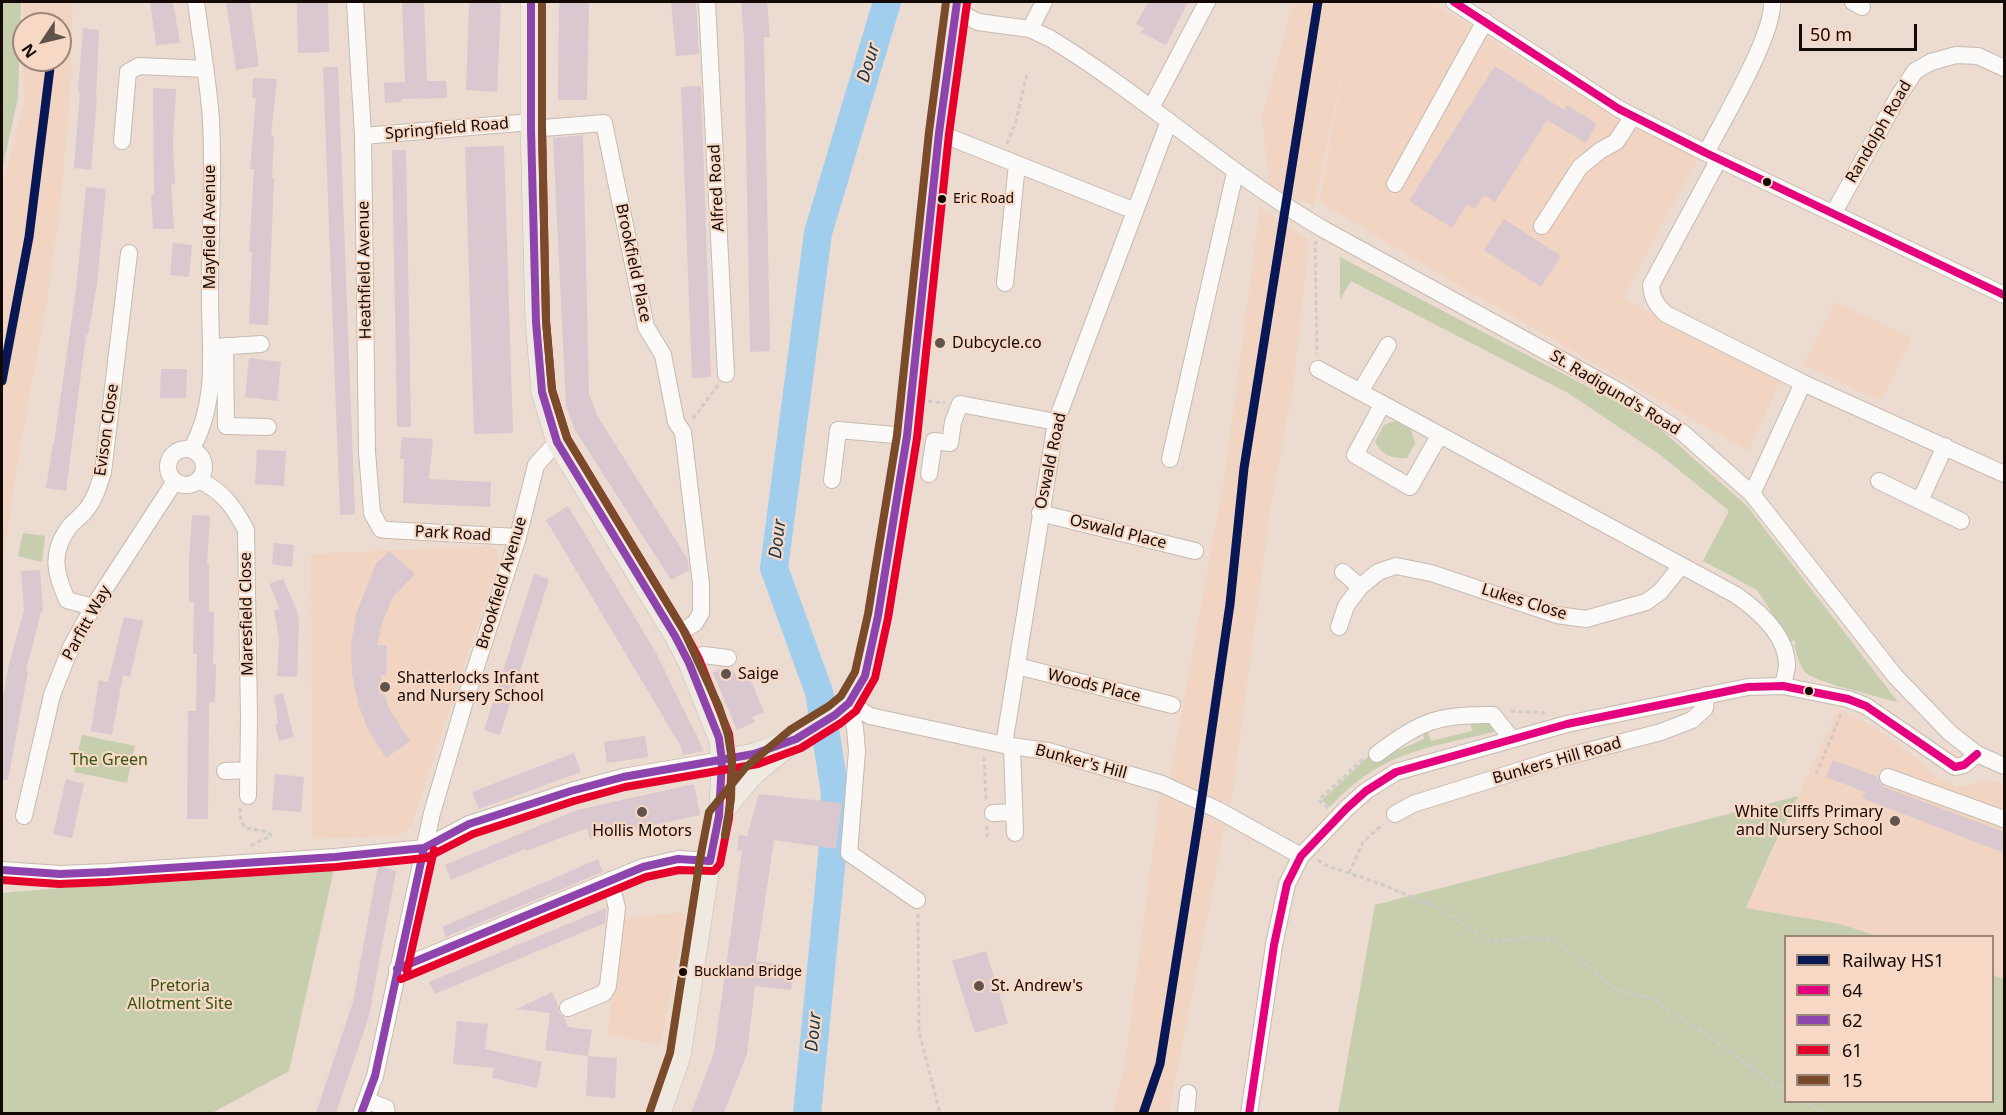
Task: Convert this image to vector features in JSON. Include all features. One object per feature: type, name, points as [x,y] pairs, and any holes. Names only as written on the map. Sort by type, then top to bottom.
[{"type":"main road","points":[[531,2],[531,126],[536,322],[543,392],[557,442],[675,636],[689,663],[719,738],[722,760],[719,816],[680,1056],[660,1113]]},
{"type":"main road","points":[[719,816],[752,776],[796,739],[842,709],[865,676],[878,616],[906,436],[939,133],[957,6]]},
{"type":"main road","points":[[722,760],[754,754],[796,739]]},
{"type":"street","name":"Mayfield Avenue","points":[[191,450],[208,408],[218,347],[210,298],[211,120],[196,2]]},
{"type":"street","name":"Heathfield Avenue","points":[[355,2],[363,136],[367,452],[372,513],[381,529],[388,530]]},
{"type":"street","name":"Alfred Road","points":[[707,2],[726,374]]},
{"type":"street","points":[[957,6],[978,22],[1030,29],[1044,2]]},
{"type":"street","points":[[1150,108],[1207,2]]},
{"type":"street","points":[[1454,2],[1633,116],[2004,295]]},
{"type":"street","points":[[1776,5],[1712,156],[1651,285],[1652,296],[1657,306],[1666,314],[1803,383],[2004,474]]},
{"type":"street","points":[[1395,184],[1485,21]]},
{"type":"street","name":"St. Radigund's Road","points":[[1030,29],[1072,52],[1169,121],[1235,173],[1316,225],[1620,392],[1683,433],[1752,494],[1895,676],[1950,733],[1977,754],[2004,766]]},
{"type":"street","name":"Randolph Road","points":[[1833,214],[1898,97],[1915,71],[1931,62],[1956,55],[1978,56],[2004,68]]},
{"type":"street","points":[[122,141],[128,72],[139,66],[205,69]]},
{"type":"street","points":[[1542,226],[1580,167],[1601,150],[1616,142],[1633,116]]},
{"type":"street","name":"Oswald Road","points":[[1015,833],[1008,746],[1017,666],[1056,422],[1169,121]]},
{"type":"street","name":"Brookfield Place","points":[[531,126],[604,123],[646,327],[663,355],[676,422],[683,432],[701,585],[700,613],[695,623],[675,636]]},
{"type":"street","name":"Springfield Road","points":[[363,136],[531,126]]},
{"type":"street","points":[[939,133],[1002,156],[1135,211]]},
{"type":"street","points":[[1005,283],[1017,164]]},
{"type":"street","points":[[1170,459],[1235,173]]},
{"type":"street","name":"Evison Close","points":[[93,607],[67,600],[57,577],[56,553],[67,529],[86,510],[96,495],[104,472],[129,253]]},
{"type":"street","points":[[261,344],[218,347],[226,426],[268,427]]},
{"type":"street","points":[[1360,392],[1388,345]]},
{"type":"street","points":[[1318,369],[1736,595],[1756,609],[1783,646],[1787,665],[1783,686]]},
{"type":"street","points":[[1752,494],[1803,383]]},
{"type":"street","points":[[929,474],[934,441],[950,443],[953,422],[960,404],[1056,422]]},
{"type":"street","points":[[1382,405],[1355,455],[1410,487],[1439,436]]},
{"type":"street","points":[[832,480],[838,430],[906,436]]},
{"type":"street","name":"Brookfield Avenue","points":[[363,1107],[375,1076],[424,848],[465,701],[518,537],[536,465],[557,442]]},
{"type":"street","points":[[1920,501],[1945,446]]},
{"type":"street","points":[[191,450],[201,458],[203,464],[198,480],[187,484],[175,481],[168,471],[169,460],[177,451],[191,450]]},
{"type":"street","name":"Maresfield Close","points":[[198,480],[220,492],[236,509],[246,530],[248,796]]},
{"type":"street","name":"Parfitt Way","points":[[24,816],[52,695],[71,647],[93,607],[175,481]]},
{"type":"street","points":[[1879,481],[1961,521]]},
{"type":"street","name":"Oswald Place","points":[[1041,513],[1195,551]]},
{"type":"street","name":"Park Road","points":[[388,530],[518,537]]},
{"type":"street","name":"Lukes Close","points":[[1339,627],[1346,606],[1360,587],[1378,572],[1396,566],[1431,573],[1557,615],[1587,619],[1646,602],[1660,592],[1681,566]]},
{"type":"street","points":[[1343,572],[1360,587]]},
{"type":"street","points":[[689,663],[703,655],[728,658]]},
{"type":"street","name":"Woods Place","points":[[1017,666],[1172,705]]},
{"type":"street","name":"Bunkers Hill Road","points":[[1249,1113],[1274,945],[1287,884],[1304,853],[1347,808],[1366,790],[1396,772],[1567,724],[1748,687],[1783,686],[1848,699],[1866,706],[1955,767],[1964,765],[1977,754]]},
{"type":"street","name":"Bunkers Hill Road","points":[[1395,814],[1413,804],[1553,760],[1661,732],[1692,720],[1705,708],[1706,695]]},
{"type":"street","points":[[842,709],[855,728],[857,751],[849,853],[917,900]]},
{"type":"street","name":"Bunker's Hill","points":[[842,709],[1008,746],[1048,751],[1162,784],[1218,810],[1256,833],[1304,853]]},
{"type":"street","points":[[1377,754],[1420,725],[1459,714],[1493,715]]},
{"type":"street","name":"Bunkers Hill Road","points":[[1493,715],[1512,739]]},
{"type":"street","points":[[2,870],[60,874],[335,857],[424,848],[469,824],[571,791],[623,777],[722,760]]},
{"type":"street","points":[[225,771],[248,771]]},
{"type":"street","points":[[1888,777],[2004,819]]},
{"type":"street","points":[[989,812],[1014,812]]},
{"type":"street","points":[[397,969],[643,867],[678,859],[710,861]]},
{"type":"street","points":[[568,1008],[604,993],[608,986],[617,908],[610,880]]},
{"type":"street","points":[[1186,1113],[1188,1093]]},
{"type":"street","points":[[363,1107],[386,1108],[387,1113]]},
{"type":"path","points":[[1002,156],[1016,122],[1027,74]]},
{"type":"path","points":[[1315,244],[1318,369]]},
{"type":"path","points":[[683,432],[726,374]]},
{"type":"path","points":[[911,399],[960,404]]},
{"type":"path","points":[[1816,774],[1848,699]]},
{"type":"path","points":[[1493,715],[1501,711],[1560,714],[1567,724]]},
{"type":"path","points":[[984,741],[989,812],[987,837]]},
{"type":"path","points":[[1319,800],[1372,750],[1377,754]]},
{"type":"path","points":[[244,863],[244,849],[271,836],[268,832],[245,828],[240,820],[239,806],[248,796]]},
{"type":"path","points":[[1348,873],[1363,842],[1395,814]]},
{"type":"path","points":[[1304,853],[1324,866],[1381,884],[1435,907],[1493,942],[1524,938],[1553,939],[1617,990],[1652,999],[1784,1090]]},
{"type":"path","points":[[917,900],[919,1031],[940,1113]]},
{"type":"path","points":[[1809,1103],[1825,1113]]},
{"type":"shaded area","points":[[23,2],[73,2],[72,43],[72,12],[23,12]]},
{"type":"shaded area","points":[[1290,2],[1432,2],[1565,87],[1698,159],[1623,298],[1782,378],[1748,451],[1459,286],[1319,202],[1350,35],[1314,206],[1269,187],[1262,117],[1288,23]]},
{"type":"shaded area","points":[[24,72],[71,72],[60,207],[47,302],[20,446],[2,565],[2,188],[24,102]]},
{"type":"shaded area","points":[[1260,207],[1309,240],[1293,389],[1272,497],[1231,804],[1169,782],[1225,474]]},
{"type":"shaded area","points":[[1835,302],[1912,337],[1881,401],[1803,364]]},
{"type":"shaded area","name":"Shatterlocks Infant and Nursery School","points":[[489,546],[497,549],[499,559],[411,827],[399,836],[312,839],[311,554]]},
{"type":"shaded area","name":"White Cliffs Primary and Nursery School","points":[[1838,709],[1873,726],[1915,757],[1937,778],[1959,787],[1986,780],[2004,784],[2004,979],[1994,975],[1994,935],[1875,935],[1840,924],[1746,909]]},
{"type":"shaded area","points":[[1160,795],[1225,825],[1169,1113],[1113,1113],[1125,1065]]},
{"type":"shaded area","points":[[686,912],[661,1045],[608,1035],[619,919]]},
{"type":"green space","points":[[2,2],[21,2],[21,12],[12,12],[12,72],[19,72],[18,98],[2,169]]},
{"type":"green space","points":[[1340,257],[1649,419],[1747,506],[1898,702],[1834,685],[1805,672],[1798,659],[1794,640],[1791,642],[1757,590],[1703,561],[1729,511],[1662,456],[1568,393],[1351,281],[1340,300]]},
{"type":"green space","points":[[1395,421],[1411,430],[1415,443],[1407,458],[1397,458],[1384,453],[1375,441],[1384,425]]},
{"type":"green space","points":[[23,533],[45,536],[42,562],[18,556]]},
{"type":"green space","points":[[1470,720],[1489,720],[1498,731],[1407,754],[1368,774],[1349,788],[1330,807],[1322,800],[1372,753],[1395,747],[1399,750],[1424,739],[1423,731],[1427,729],[1431,741],[1472,731]]},
{"type":"green space","name":"The Green","points":[[82,735],[135,746],[127,783],[74,772]]},
{"type":"green space","points":[[1798,796],[1746,908],[1840,924],[1875,935],[1784,935],[1784,1103],[1994,1103],[1994,975],[2004,979],[2004,1113],[1338,1113],[1375,905]]},
{"type":"green space","name":"Pretoria Allotment Site","points":[[335,865],[289,1071],[212,1113],[2,1114],[2,893]]},
{"type":"building","points":[[150,2],[173,2],[180,43],[156,45]]},
{"type":"building","points":[[226,2],[250,2],[259,66],[236,70]]},
{"type":"building","points":[[297,2],[328,2],[329,52],[298,53]]},
{"type":"building","points":[[402,2],[424,2],[427,81],[446,81],[447,98],[402,99],[402,102],[385,103],[384,83],[405,82]]},
{"type":"building","points":[[469,2],[501,2],[497,92],[466,90]]},
{"type":"building","points":[[559,2],[589,2],[587,100],[558,100]]},
{"type":"building","points":[[671,2],[696,2],[699,54],[676,56]]},
{"type":"building","points":[[741,2],[767,2],[770,37],[764,37],[770,351],[750,352],[744,39]]},
{"type":"building","points":[[1148,2],[1188,2],[1166,45],[1141,32],[1144,28],[1136,24]]},
{"type":"building","points":[[83,28],[99,30],[97,99],[91,170],[74,168]]},
{"type":"building","points":[[1495,66],[1564,110],[1567,105],[1597,124],[1586,143],[1547,120],[1495,202],[1484,195],[1475,209],[1467,204],[1452,228],[1409,201]]},
{"type":"building","points":[[323,67],[338,67],[355,514],[340,515]]},
{"type":"building","points":[[253,78],[277,79],[271,136],[274,136],[272,178],[274,178],[268,325],[249,324],[252,252],[249,252],[254,169],[250,169],[256,98],[252,98]]},
{"type":"building","points":[[701,86],[711,377],[692,378],[681,87]]},
{"type":"building","points":[[153,88],[176,89],[173,143],[175,184],[171,184],[174,229],[153,229],[151,195],[154,195]]},
{"type":"building","points":[[583,135],[589,394],[598,417],[687,558],[689,570],[671,580],[575,430],[566,406],[553,138]]},
{"type":"building","points":[[504,146],[513,433],[474,434],[465,147]]},
{"type":"building","points":[[392,150],[406,150],[411,427],[397,427]]},
{"type":"building","points":[[86,187],[106,189],[97,284],[88,335],[86,335],[66,491],[46,488],[76,290]]},
{"type":"building","points":[[1504,219],[1561,256],[1541,287],[1484,250]]},
{"type":"building","points":[[173,243],[192,245],[189,277],[170,275]]},
{"type":"building","points":[[249,358],[281,362],[277,401],[245,397]]},
{"type":"building","points":[[161,369],[187,369],[186,398],[160,398]]},
{"type":"building","points":[[402,437],[433,439],[429,479],[491,482],[490,507],[403,503],[404,459],[400,459]]},
{"type":"building","points":[[257,450],[286,451],[284,486],[255,484]]},
{"type":"building","points":[[568,506],[655,651],[704,751],[683,755],[680,745],[546,520]]},
{"type":"building","points":[[192,515],[210,516],[207,565],[209,565],[209,612],[214,612],[213,664],[216,664],[215,703],[209,702],[208,819],[187,819],[188,711],[196,711],[197,654],[193,654],[194,602],[189,602]]},
{"type":"building","points":[[274,543],[294,545],[292,567],[272,564]]},
{"type":"building","points":[[389,551],[415,574],[393,597],[383,620],[377,645],[387,645],[386,675],[380,675],[388,707],[410,741],[386,758],[367,728],[358,703],[352,674],[351,645],[356,614],[376,564]]},
{"type":"building","points":[[40,570],[43,611],[26,671],[28,671],[8,780],[2,779],[2,703],[8,668],[24,610],[21,571]]},
{"type":"building","points":[[534,574],[549,579],[500,735],[484,730]]},
{"type":"building","points":[[283,579],[297,610],[299,625],[297,677],[277,676],[279,638],[274,610],[280,609],[269,584]]},
{"type":"building","points":[[124,617],[143,621],[130,677],[123,675],[112,735],[91,731],[99,680],[108,682]]},
{"type":"building","points":[[721,668],[733,670],[738,681],[749,676],[764,712],[752,717],[755,722],[737,730],[713,673]]},
{"type":"building","points":[[283,693],[294,737],[279,741],[275,724],[278,723],[274,695]]},
{"type":"building","points":[[645,736],[648,757],[607,763],[604,742]]},
{"type":"building","points":[[574,753],[581,772],[479,809],[472,792]]},
{"type":"building","points":[[1833,760],[1878,777],[1884,787],[2004,832],[2004,853],[1862,798],[1865,792],[1826,777]]},
{"type":"building","points":[[275,774],[304,777],[301,812],[272,810]]},
{"type":"building","points":[[66,779],[84,784],[72,838],[53,834]]},
{"type":"building","points":[[694,784],[700,815],[590,839],[587,828],[526,851],[525,849],[451,880],[445,865],[577,810]]},
{"type":"building","points":[[759,794],[842,803],[836,849],[774,840],[756,961],[794,966],[791,990],[755,986],[747,1054],[724,1113],[691,1113],[714,1053],[742,851],[737,850],[739,835],[747,836]]},
{"type":"building","points":[[598,859],[603,872],[446,937],[442,927]]},
{"type":"building","points":[[378,866],[396,871],[369,1016],[336,1113],[316,1113],[353,1002]]},
{"type":"building","points":[[606,908],[605,923],[435,994],[429,982]]},
{"type":"building","name":"St. Andrew's","points":[[986,951],[1008,1023],[975,1033],[952,961]]},
{"type":"building","points":[[552,992],[559,1013],[564,1017],[568,1027],[592,1030],[588,1056],[545,1050],[550,1013],[517,1009]]},
{"type":"building","points":[[457,1021],[488,1024],[485,1049],[542,1062],[537,1088],[492,1078],[494,1068],[453,1064]]},
{"type":"building","points":[[588,1056],[617,1058],[615,1098],[586,1096]]},
{"type":"waterway","name":"Dour","points":[[807,1114],[832,856],[835,792],[819,692],[774,568],[818,233],[887,2]]},
{"type":"rail line","name":"HS1","points":[[1143,1114],[1160,1064],[1198,824],[1230,604],[1244,468],[1318,2]]},
{"type":"rail line","name":"HS1","points":[[2,381],[29,237],[50,72]]},
{"type":"transit line","name":"62","points":[[397,969],[643,867],[678,859],[710,861],[719,816],[722,760],[719,738],[689,663],[675,636],[557,442],[542,392],[536,322],[531,129],[531,2]]},
{"type":"transit line","name":"61","points":[[401,979],[646,877],[679,870],[714,871],[720,864],[729,818],[732,759],[729,734],[699,659],[567,438],[552,390],[546,321],[542,2]]},
{"type":"transit line","name":"15","points":[[542,2],[546,321],[552,390],[567,438],[684,631],[719,707],[728,735],[732,760],[731,799],[725,835]]},
{"type":"transit line","name":"15","points":[[650,1111],[670,1053],[709,812],[745,768],[790,730],[841,696],[855,672],[868,614],[897,435],[929,132],[946,2]]},
{"type":"transit line","name":"62","points":[[2,870],[60,874],[107,872],[335,857],[424,848],[469,824],[571,791],[623,777],[754,754],[796,739],[835,715],[849,703],[865,676],[878,616],[907,436],[939,133],[957,2]]},
{"type":"transit line","name":"64","points":[[1454,2],[1619,109],[2004,295]]},
{"type":"transit line","name":"61","points":[[2,880],[59,884],[107,882],[336,867],[426,858],[473,834],[574,801],[625,787],[758,764],[801,748],[856,711],[875,678],[888,618],[917,438],[949,134],[967,3]]},
{"type":"transit line","name":"64","points":[[1249,1114],[1274,945],[1287,884],[1301,856],[1347,808],[1366,791],[1396,772],[1567,724],[1748,687],[1783,686],[1848,699],[1866,706],[1955,767],[1964,765],[1977,754]]},
{"type":"transit line","name":"62","points":[[361,1114],[375,1076],[424,848]]},
{"type":"transit line","name":"61","points":[[407,971],[434,850]]},
{"type":"place","name":"Eric Road","points":[[942,199]]},
{"type":"place","name":"Dubcycle.co","points":[[940,343]]},
{"type":"place","name":"Saige","points":[[726,674]]},
{"type":"place","name":"Shatterlocks Infant and Nursery School","points":[[385,687]]},
{"type":"place","name":"Hollis Motors","points":[[642,812]]},
{"type":"place","name":"White Cliffs Primary and Nursery School","points":[[1895,821]]},
{"type":"place","name":"Buckland Bridge","points":[[683,972]]},
{"type":"place","name":"St. Andrew's","points":[[979,986]]}]
